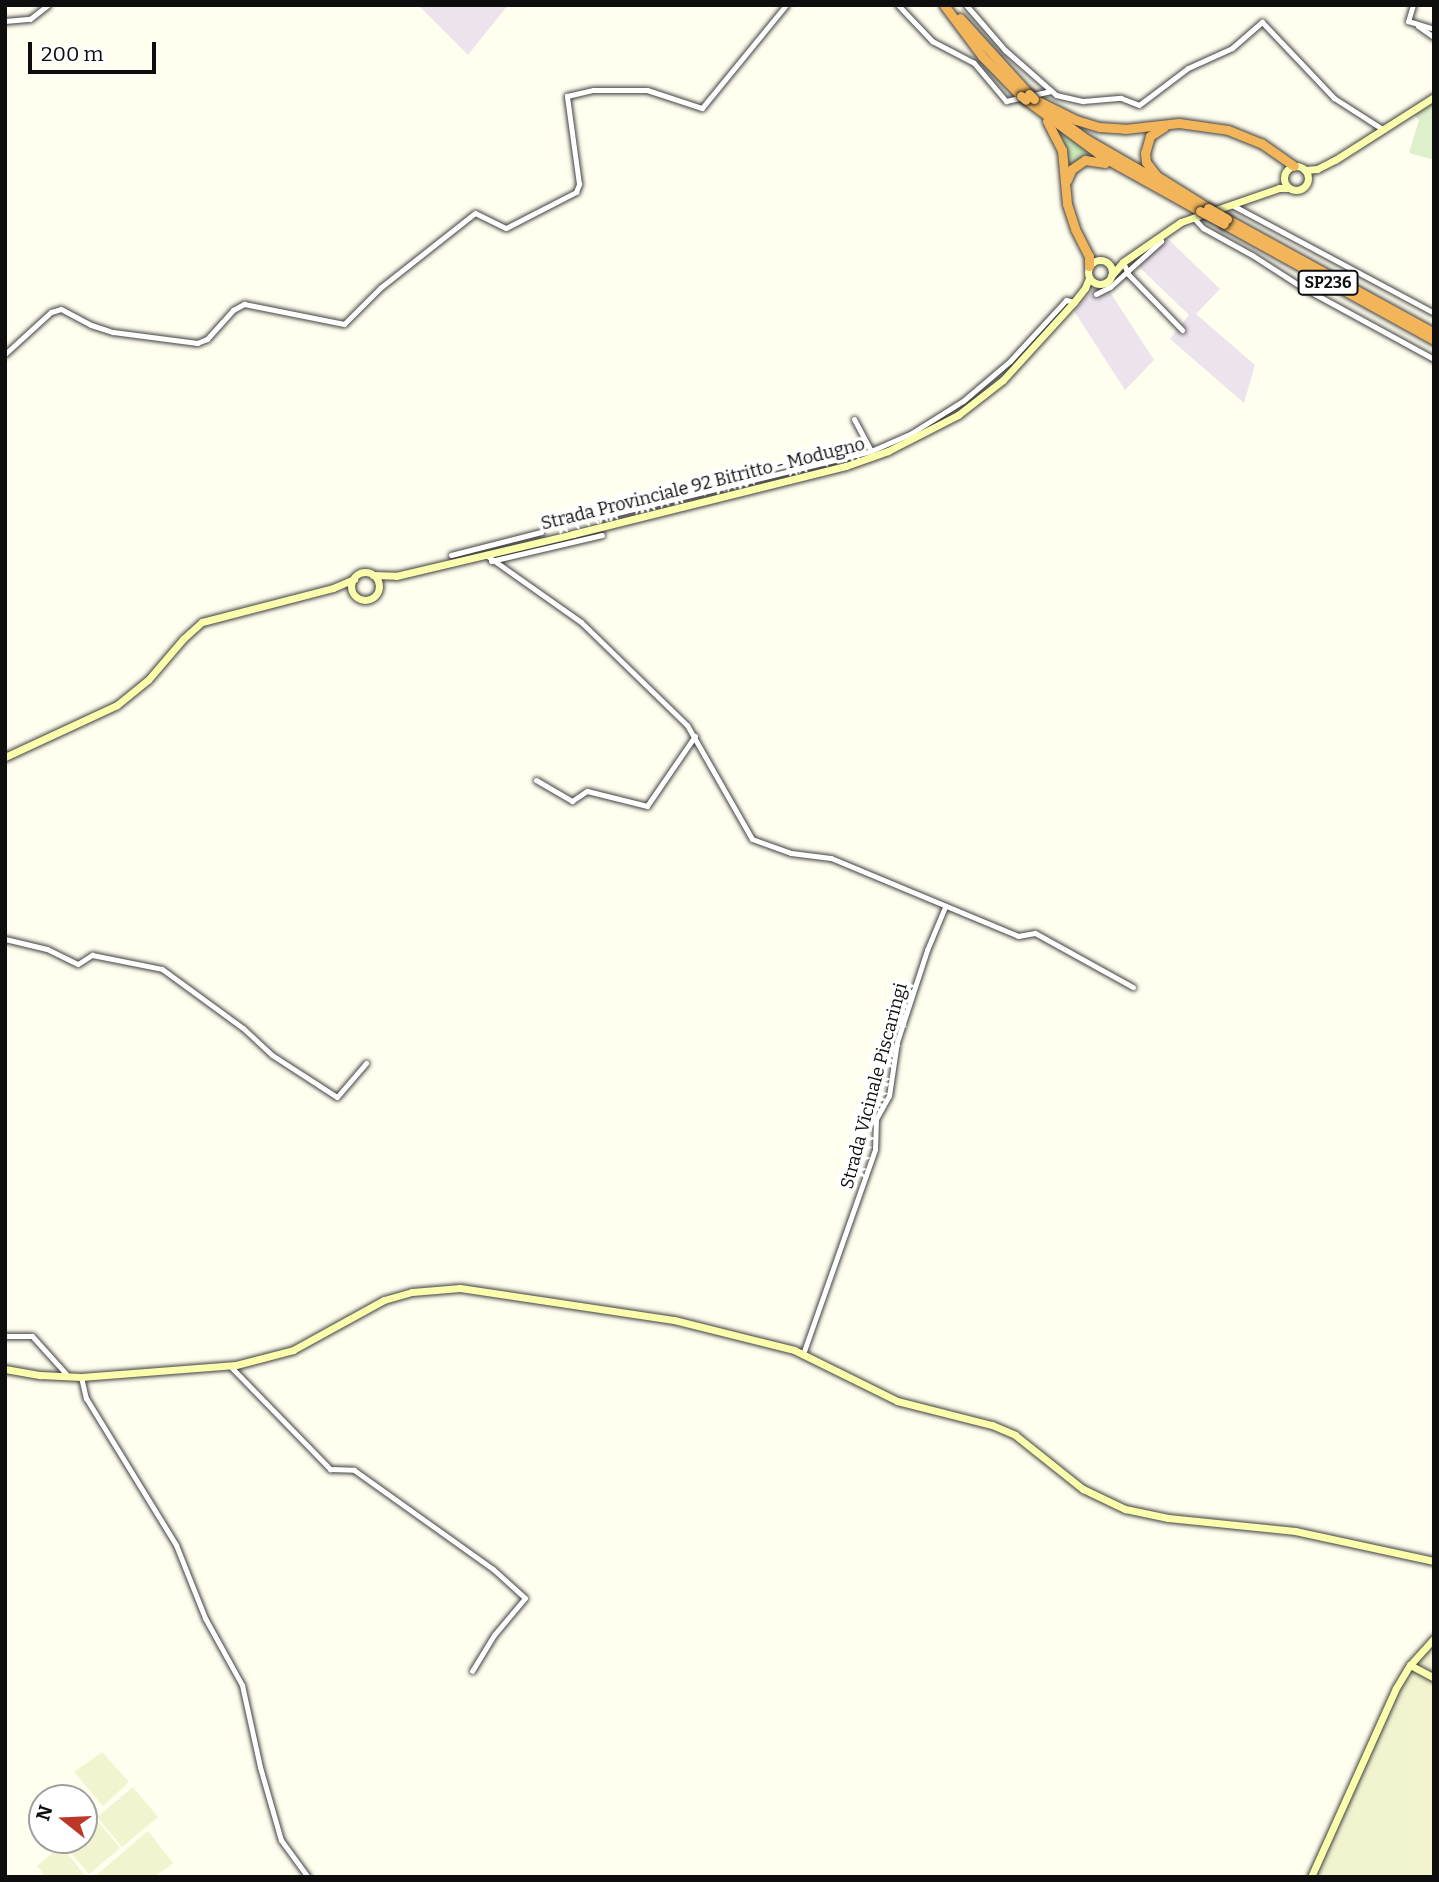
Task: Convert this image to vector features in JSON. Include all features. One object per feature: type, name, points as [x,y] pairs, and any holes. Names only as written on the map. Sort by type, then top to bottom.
[{"type":"highway","name":"SP236","points":[[944,5],[982,56],[1028,97],[1096,145],[1200,212]]},
{"type":"highway","name":"SP236","points":[[950,5],[1045,116],[1103,157],[1200,212],[1225,221],[1433,338]]},
{"type":"highway","points":[[1028,97],[1076,120],[1099,127],[1125,129],[1179,123],[1214,127],[1248,137],[1270,148],[1289,164],[1284,176]]},
{"type":"highway","points":[[1045,116],[1062,150],[1070,218],[1088,252],[1089,266]]},
{"type":"highway","points":[[1179,123],[1157,130],[1150,136],[1145,153],[1146,162],[1157,176],[1200,212]]},
{"type":"highway","points":[[1065,185],[1072,169],[1085,160],[1094,159],[1163,191]]},
{"type":"highway","points":[[1088,252],[1102,261]]},
{"type":"main road","points":[[1085,288],[1107,282],[1159,237],[1200,212],[1232,205],[1279,188],[1300,190],[1317,169],[1434,97]]},
{"type":"main road","points":[[1289,164],[1305,170],[1317,169]]},
{"type":"main road","points":[[1305,170],[1308,181]]},
{"type":"main road","points":[[1284,176],[1289,188]]},
{"type":"main road","points":[[1279,188],[1284,176]]},
{"type":"main road","points":[[1096,284],[1089,278],[1089,266],[1102,261],[1124,266]]},
{"type":"main road","points":[[1102,261],[1111,268],[1111,276]]},
{"type":"main road","name":"Strada Provinciale 92 Bitritto - Modugno","points":[[396,576],[489,558],[506,546],[679,502],[869,459],[936,428],[992,390],[1074,302],[1089,278]]},
{"type":"main road","points":[[6,756],[117,705],[148,680],[183,639],[202,622],[332,588],[354,579],[360,573],[396,576]]},
{"type":"main road","points":[[373,575],[379,588]]},
{"type":"main road","points":[[354,579],[351,589],[356,597],[365,600],[376,595],[379,588],[396,576]]},
{"type":"main road","points":[[332,588],[351,589]]},
{"type":"main road","points":[[5,1369],[81,1377],[230,1366],[264,1360],[293,1350],[384,1300],[410,1292],[460,1288],[674,1320],[769,1342],[803,1354],[897,1401],[992,1425],[1015,1435],[1083,1489],[1125,1509],[1168,1518],[1295,1531],[1434,1561]]},
{"type":"main road","points":[[1311,1877],[1382,1718],[1410,1665],[1434,1638]]},
{"type":"main road","points":[[1410,1665],[1434,1678]]},
{"type":"street","points":[[5,21],[30,19],[48,5]]},
{"type":"street","points":[[5,354],[51,312],[61,309],[91,325],[113,332],[197,343],[207,339],[233,310],[244,304],[255,304],[340,325],[380,288],[475,213],[506,228],[576,192],[579,184],[567,96],[593,90],[647,90],[702,108],[786,5]]},
{"type":"street","points":[[898,5],[933,41],[974,64],[1006,101],[1051,91]]},
{"type":"street","points":[[966,5],[1006,50],[1051,91],[1083,101],[1121,98],[1139,106],[1188,68],[1232,48],[1262,22],[1334,98],[1384,130]]},
{"type":"street","points":[[1410,22],[1413,5]]},
{"type":"street","points":[[1410,22],[1434,29]]},
{"type":"street","points":[[1410,22],[1434,37]]},
{"type":"street","points":[[1232,205],[1434,313]]},
{"type":"street","points":[[1200,212],[1203,228],[1252,254],[1300,286],[1434,359]]},
{"type":"street","points":[[1096,294],[1111,287],[1124,266],[1182,330]]},
{"type":"street","points":[[601,517],[679,502],[871,451],[909,434],[963,401],[1010,361],[1066,300],[1074,302]]},
{"type":"street","points":[[854,419],[871,451]]},
{"type":"street","points":[[451,555],[506,546],[541,532]]},
{"type":"street","points":[[489,558],[602,535]]},
{"type":"street","points":[[489,558],[581,622],[693,733],[752,839],[791,852],[831,858],[1018,936],[1035,933],[1133,987]]},
{"type":"street","points":[[536,780],[572,802],[587,791],[648,806],[693,733]]},
{"type":"street","name":"Strada Vicinale Piscaringi","points":[[803,1354],[875,1149],[876,1119],[889,1096],[897,1042],[927,950],[945,906]]},
{"type":"street","points":[[5,939],[47,949],[78,964],[92,955],[162,969],[243,1028],[272,1055],[337,1097],[366,1063]]},
{"type":"street","points":[[5,1336],[32,1336],[68,1376]]},
{"type":"street","points":[[230,1366],[331,1469],[354,1470],[493,1569],[525,1598],[494,1635],[471,1671]]},
{"type":"street","points":[[81,1377],[84,1392],[93,1410],[176,1545],[205,1618],[242,1685],[260,1768],[281,1840],[308,1877]]},
{"type":"shaded area","points":[[418,5],[508,5],[468,55]]},
{"type":"shaded area","points":[[1167,238],[1220,289],[1196,314],[1255,365],[1244,403],[1170,339],[1189,315],[1137,265]]},
{"type":"shaded area","points":[[1106,286],[1154,360],[1125,390],[1074,311],[1094,288]]},
{"type":"green space","points":[[1434,102],[1434,160],[1409,153],[1419,120],[1415,115]]},
{"type":"green space","points":[[1058,130],[1094,154],[1094,156],[1068,168]]},
{"type":"green space","points":[[1434,1642],[1434,1877],[1311,1877],[1382,1718],[1414,1664]]},
{"type":"green space","points":[[102,1752],[129,1782],[103,1806],[98,1800],[98,1784],[84,1784],[74,1772]]},
{"type":"green space","points":[[133,1787],[158,1817],[122,1847],[98,1816]]},
{"type":"green space","points":[[98,1822],[120,1848],[89,1874],[72,1854],[98,1854]]},
{"type":"green space","points":[[148,1831],[173,1863],[155,1877],[94,1877]]},
{"type":"green space","points":[[52,1854],[68,1854],[86,1877],[46,1877],[37,1866]]}]
